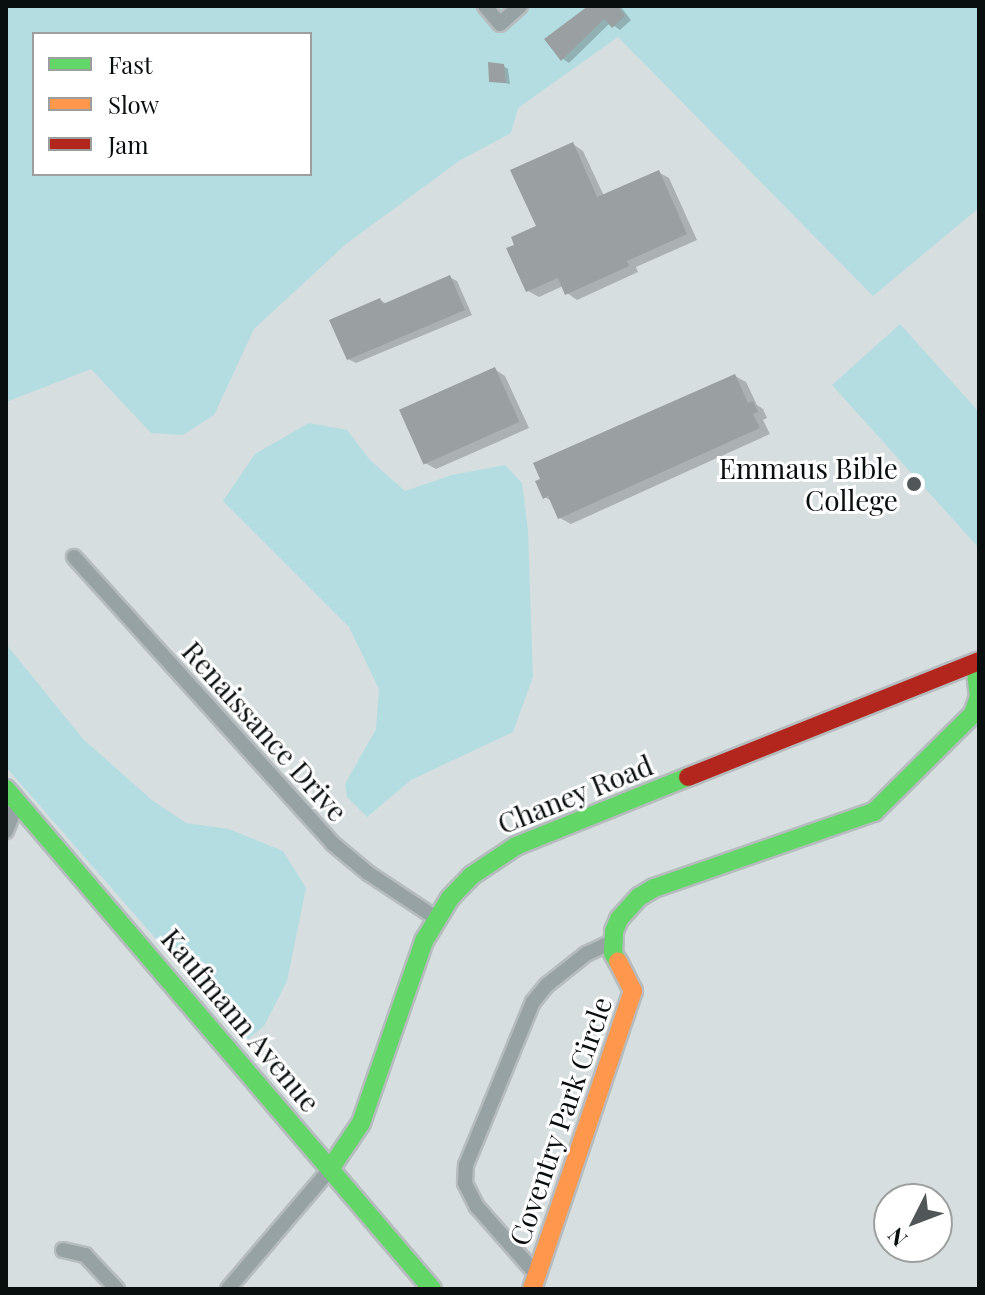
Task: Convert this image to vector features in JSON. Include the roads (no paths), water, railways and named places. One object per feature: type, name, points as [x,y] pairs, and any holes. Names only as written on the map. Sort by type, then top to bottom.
[{"type":"street","points":[[485,6],[500,24],[520,6]]},
{"type":"street","name":"Renaissance Drive","points":[[74,557],[332,843],[368,873],[436,918]]},
{"type":"street","points":[[612,942],[619,919],[639,897],[654,888],[874,812],[973,714],[979,697],[977,662]]},
{"type":"street","name":"Chaney Road","points":[[228,1289],[330,1169],[361,1123],[421,950],[436,918],[471,876],[516,846],[977,662]]},
{"type":"street","points":[[6,831],[12,795]]},
{"type":"street","name":"Kaufmann Avenue","points":[[12,795],[432,1289]]},
{"type":"street","name":"Coventry Park Circle","points":[[612,942],[620,970],[633,991],[535,1282],[477,1207],[465,1183],[466,1165],[533,1002],[547,985],[586,954],[612,942]]},
{"type":"street","points":[[63,1250],[85,1255],[117,1289]]},
{"type":"place","name":"Emmaus Bible College","points":[[914,484]]}]
